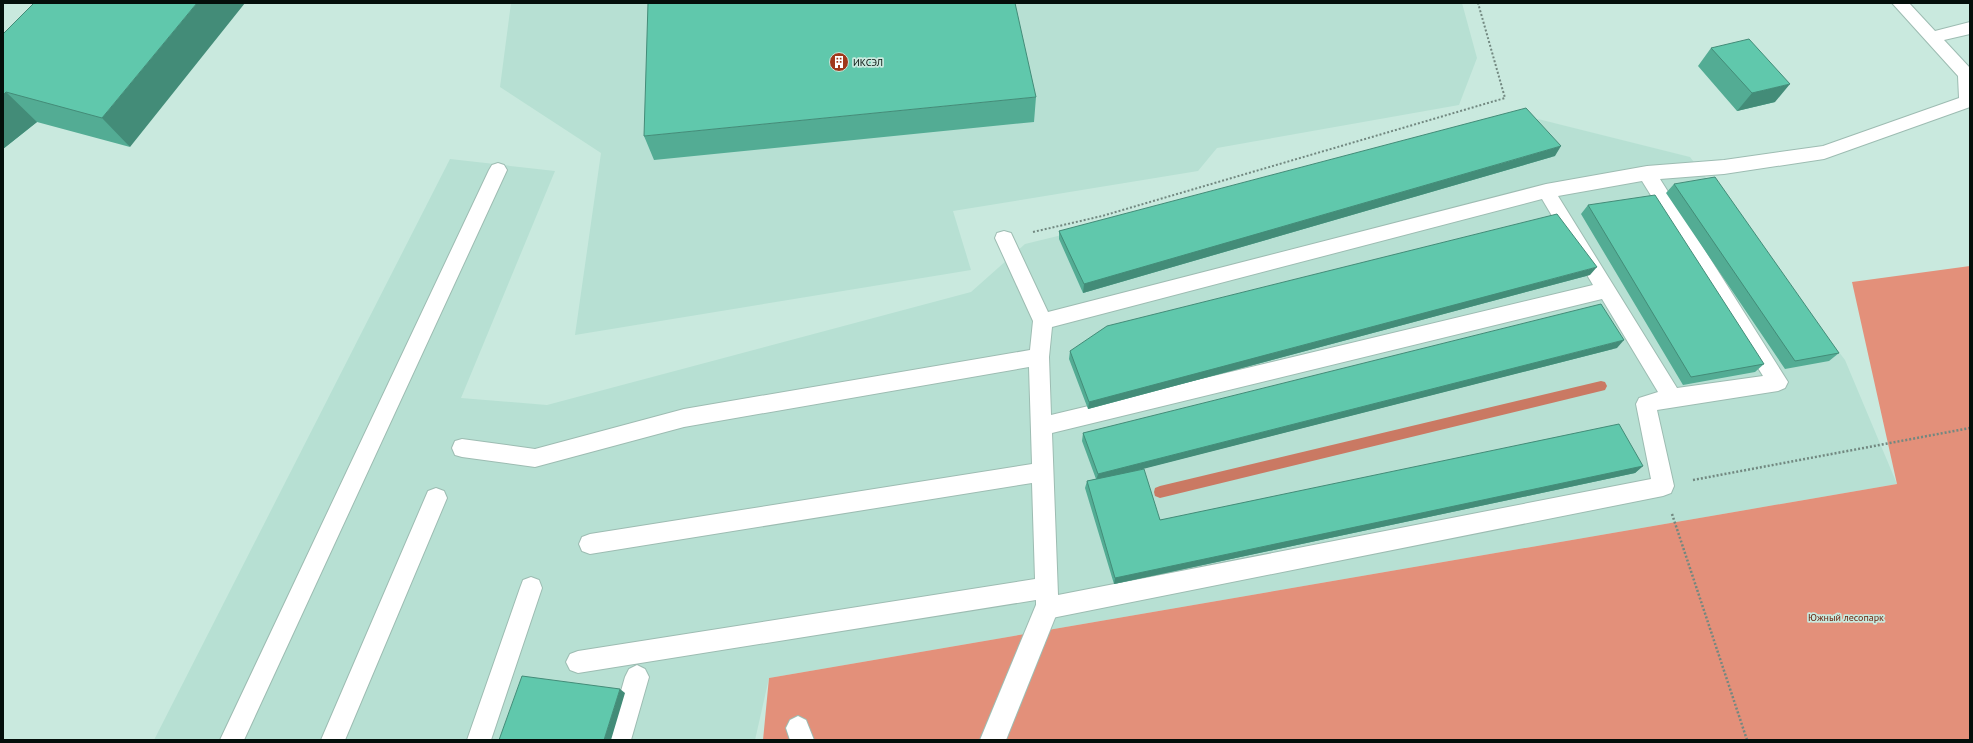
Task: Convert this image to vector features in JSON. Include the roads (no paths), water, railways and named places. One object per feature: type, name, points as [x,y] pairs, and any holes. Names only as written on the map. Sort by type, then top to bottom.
[{"type":"street","points":[[993,740],[1046,598]]},
{"type":"lane","points":[[1043,321],[1546,191],[1647,174],[1724,167],[1824,152],[1968,101],[1966,74],[1900,3]]},
{"type":"lane","points":[[1932,37],[1970,28]]},
{"type":"lane","points":[[232,740],[498,170]]},
{"type":"lane","points":[[578,662],[1046,598],[1663,486],[1646,404],[1672,398],[1778,382],[1647,174]]},
{"type":"lane","points":[[1546,191],[1672,398]]},
{"type":"lane","points":[[1004,238],[1043,321],[1039,357],[1046,598]]},
{"type":"lane","points":[[1041,427],[1606,290]]},
{"type":"lane","points":[[462,448],[535,458],[684,418],[1039,357]]},
{"type":"lane","points":[[590,544],[1043,472]]},
{"type":"lane","points":[[333,740],[436,498]]},
{"type":"lane","points":[[479,740],[531,588]]},
{"type":"lane","points":[[619,740],[637,677]]},
{"type":"waterway","points":[[1160,492],[1601,386]]},
{"type":"place","name":"ИКСЭЛ","points":[[839,62]]},
{"type":"park label","name":"Южный лесопарк","points":[[1846,617]]}]
